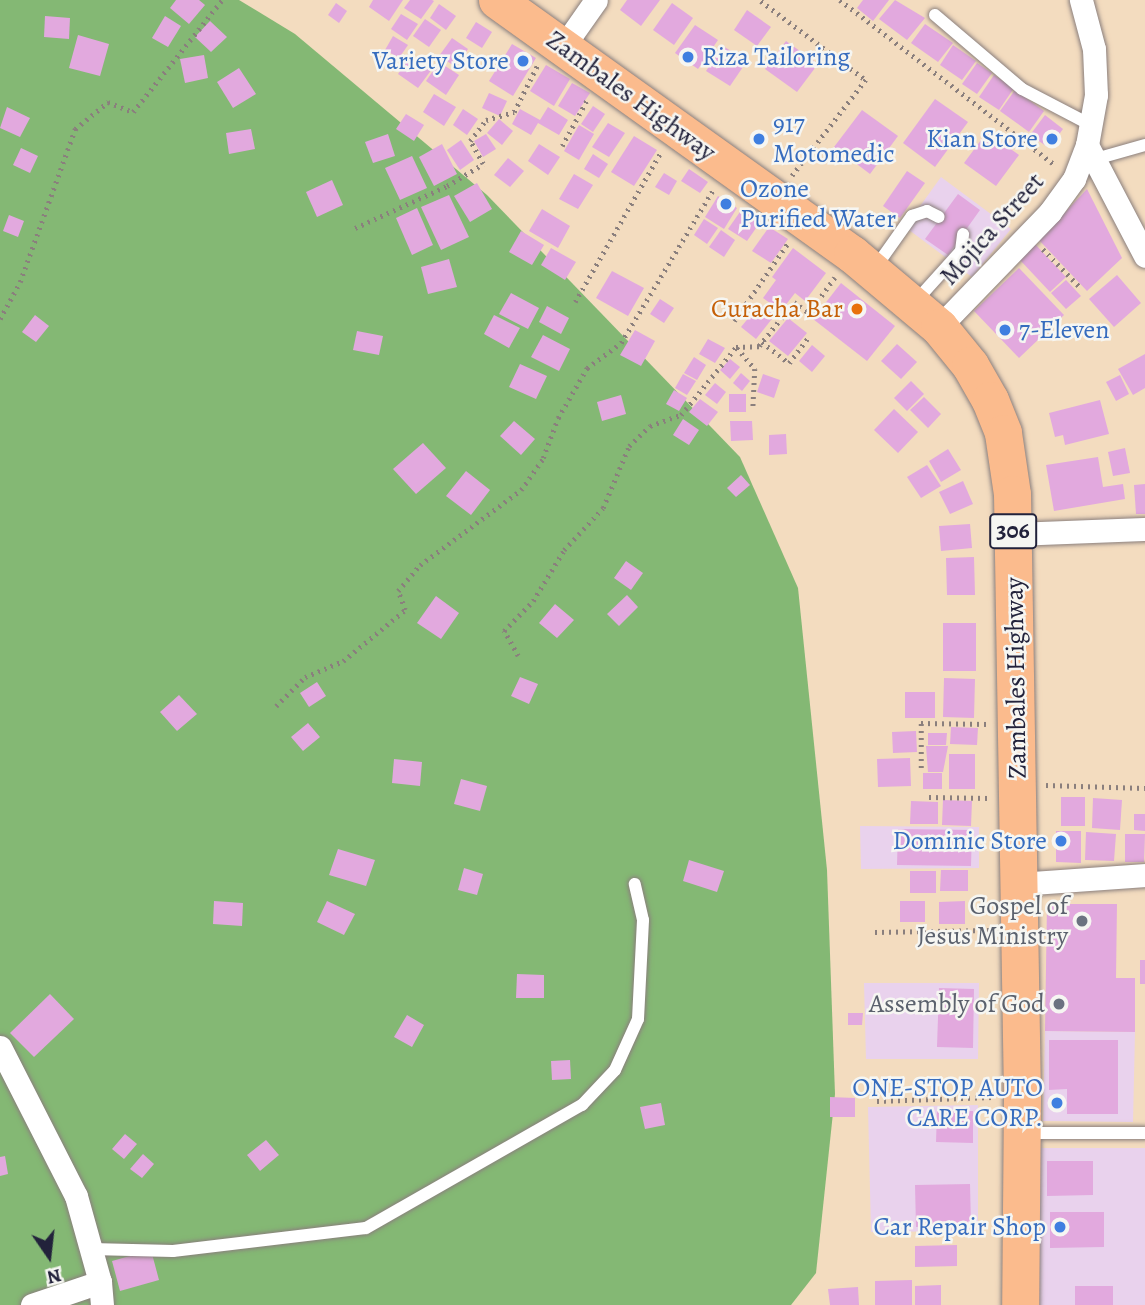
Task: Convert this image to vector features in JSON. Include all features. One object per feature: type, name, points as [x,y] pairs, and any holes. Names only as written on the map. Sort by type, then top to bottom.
[{"type":"main road","name":"Zambales Highway","points":[[496,0],[804,220],[926,316],[970,365],[1003,433],[1013,534],[1017,724],[1022,1096],[1020,1305]]},
{"type":"street","points":[[557,42],[596,0]]},
{"type":"street","name":"Mojica Street","points":[[926,316],[1029,234],[1074,179],[1090,143],[1096,95],[1094,50],[1081,0]]},
{"type":"street","points":[[1090,143],[1145,256]]},
{"type":"street","points":[[1013,534],[1145,529]]},
{"type":"street","points":[[1019,884],[1145,875]]},
{"type":"street","points":[[0,1047],[76,1196],[100,1282],[102,1305]]},
{"type":"street","points":[[32,1305],[100,1282]]},
{"type":"lane","points":[[935,15],[1090,143],[1145,145]]},
{"type":"lane","points":[[862,263],[912,216],[927,211],[939,217]]},
{"type":"lane","points":[[926,316],[961,251],[963,234]]},
{"type":"lane","points":[[91,1249],[173,1251],[366,1228],[582,1105],[615,1070],[638,1019],[643,920],[635,884]]},
{"type":"lane","points":[[1022,1133],[1145,1133]]},
{"type":"path","points":[[0,319],[20,282],[75,129],[108,102],[133,112],[222,0]]},
{"type":"path","points":[[839,0],[1074,179]]},
{"type":"path","points":[[761,2],[866,80],[775,199]]},
{"type":"path","points":[[355,228],[447,186],[483,164],[470,141],[486,120],[514,112],[557,42]]},
{"type":"path","points":[[562,146],[601,75]]},
{"type":"path","points":[[575,302],[675,127]]},
{"type":"path","points":[[276,706],[305,677],[343,661],[405,610],[398,591],[420,565],[521,489],[544,458],[558,418],[587,368],[621,343],[728,165]]},
{"type":"path","points":[[734,321],[804,220]]},
{"type":"path","points":[[1029,234],[1079,286]]},
{"type":"path","points":[[518,656],[504,631],[533,601],[564,550],[603,508],[629,446],[650,426],[681,415],[736,348],[762,342],[794,302],[808,313],[862,263]]},
{"type":"path","points":[[762,342],[789,363],[810,336]]},
{"type":"path","points":[[736,348],[755,369],[753,410]]},
{"type":"path","points":[[921,768],[920,723],[1017,724]]},
{"type":"path","points":[[929,797],[1018,791],[1145,788]]},
{"type":"path","points":[[875,932],[1019,930]]},
{"type":"path","points":[[877,1101],[1022,1096]]},
{"type":"shaded area","points":[[941,177],[1011,229],[972,277],[905,227]]},
{"type":"shaded area","points":[[860,826],[979,827],[979,868],[861,869]]},
{"type":"shaded area","points":[[864,983],[979,983],[978,1059],[866,1059]]},
{"type":"shaded area","points":[[1045,1031],[1135,1032],[1133,1122],[1043,1121]]},
{"type":"shaded area","points":[[978,1105],[978,1231],[871,1232],[868,1107]]},
{"type":"shaded area","points":[[1037,1148],[1145,1148],[1145,1305],[1037,1305]]},
{"type":"green space","points":[[0,0],[239,0],[295,34],[487,195],[740,457],[798,588],[827,870],[835,1094],[816,1273],[791,1305],[0,1305]]},
{"type":"building","points":[[176,0],[199,0],[205,5],[189,24],[170,8]]},
{"type":"building","points":[[373,0],[403,0],[389,21],[369,7]]},
{"type":"building","points":[[410,0],[434,1],[421,19],[404,8]]},
{"type":"building","points":[[627,0],[660,0],[641,26],[620,10]]},
{"type":"building","points":[[863,0],[889,0],[873,21],[857,8]]},
{"type":"building","points":[[895,0],[925,18],[907,40],[879,19]]},
{"type":"building","points":[[336,3],[347,11],[339,23],[328,15]]},
{"type":"building","points":[[672,3],[693,18],[674,45],[653,30]]},
{"type":"building","points":[[439,4],[456,16],[446,30],[430,18]]},
{"type":"building","points":[[747,10],[771,27],[757,46],[734,30]]},
{"type":"building","points":[[401,14],[418,24],[407,40],[391,29]]},
{"type":"building","points":[[45,16],[70,18],[69,39],[44,37]]},
{"type":"building","points":[[165,16],[181,26],[168,47],[152,38]]},
{"type":"building","points":[[425,19],[441,30],[429,47],[413,36]]},
{"type":"building","points":[[210,21],[227,37],[211,52],[195,37]]},
{"type":"building","points":[[476,22],[492,32],[482,48],[466,38]]},
{"type":"building","points":[[925,24],[953,43],[938,62],[911,43]]},
{"type":"building","points":[[695,25],[718,40],[698,69],[675,53]]},
{"type":"building","points":[[78,35],[109,44],[100,76],[69,68]]},
{"type":"building","points":[[393,36],[408,45],[399,58],[385,50]]},
{"type":"building","points":[[452,38],[468,49],[456,67],[439,56]]},
{"type":"building","points":[[786,41],[818,64],[797,92],[765,69]]},
{"type":"building","points":[[512,44],[536,58],[513,96],[489,81]]},
{"type":"building","points":[[953,45],[976,61],[962,80],[940,65]]},
{"type":"building","points":[[723,46],[747,61],[730,86],[706,71]]},
{"type":"building","points":[[204,55],[208,78],[185,83],[180,59]]},
{"type":"building","points":[[411,55],[432,69],[418,88],[398,74]]},
{"type":"building","points":[[439,62],[459,75],[446,95],[426,81]]},
{"type":"building","points":[[977,63],[992,73],[977,94],[962,84]]},
{"type":"building","points":[[546,65],[570,79],[554,106],[530,91]]},
{"type":"building","points":[[239,68],[256,94],[233,108],[217,82]]},
{"type":"building","points":[[994,75],[1014,88],[999,110],[979,97]]},
{"type":"building","points":[[572,83],[590,93],[575,116],[558,106]]},
{"type":"building","points":[[1015,90],[1044,111],[1029,132],[1000,111]]},
{"type":"building","points":[[489,93],[507,101],[500,116],[482,108]]},
{"type":"building","points":[[434,94],[456,107],[444,126],[423,112]]},
{"type":"building","points":[[935,99],[968,122],[935,167],[903,143]]},
{"type":"building","points":[[593,106],[605,114],[593,132],[581,124]]},
{"type":"building","points":[[7,107],[30,118],[20,137],[0,128]]},
{"type":"building","points":[[548,107],[568,120],[559,135],[538,123],[531,135],[512,124],[520,109],[540,120]]},
{"type":"building","points":[[463,109],[478,119],[467,135],[453,125]]},
{"type":"building","points":[[862,110],[898,136],[870,174],[834,147]]},
{"type":"building","points":[[406,114],[424,125],[414,141],[396,129]]},
{"type":"building","points":[[1045,115],[1063,129],[1049,148],[1030,135]]},
{"type":"building","points":[[499,119],[513,131],[502,145],[487,133]]},
{"type":"building","points":[[608,123],[625,133],[609,157],[592,147]]},
{"type":"building","points":[[579,125],[594,134],[579,160],[564,151]]},
{"type":"building","points":[[251,129],[255,149],[229,154],[226,133]]},
{"type":"building","points":[[987,132],[1019,155],[996,186],[964,163]]},
{"type":"building","points":[[388,134],[395,156],[373,163],[365,142]]},
{"type":"building","points":[[486,134],[496,149],[483,157],[474,141]]},
{"type":"building","points":[[634,136],[657,150],[634,186],[611,172]]},
{"type":"building","points":[[461,140],[474,160],[460,170],[447,150]]},
{"type":"building","points":[[442,144],[457,174],[434,186],[419,157]]},
{"type":"building","points":[[539,144],[560,157],[548,175],[528,161]]},
{"type":"building","points":[[21,148],[38,156],[30,173],[13,165]]},
{"type":"building","points":[[593,154],[608,164],[599,178],[584,169]]},
{"type":"building","points":[[412,156],[427,188],[400,200],[385,168]]},
{"type":"building","points":[[508,158],[524,171],[510,187],[494,175]]},
{"type":"building","points":[[689,169],[708,182],[700,193],[681,181]]},
{"type":"building","points":[[907,171],[925,183],[900,218],[883,206]]},
{"type":"building","points":[[664,173],[677,181],[669,195],[655,187]]},
{"type":"building","points":[[574,174],[593,185],[578,209],[559,199]]},
{"type":"building","points":[[332,180],[343,205],[317,217],[306,192]]},
{"type":"building","points":[[477,183],[492,209],[470,222],[454,196]]},
{"type":"building","points":[[1087,189],[1122,258],[1087,291],[1039,240]]},
{"type":"building","points":[[958,194],[980,210],[948,255],[925,239]]},
{"type":"building","points":[[449,195],[469,237],[441,250],[421,207]]},
{"type":"building","points":[[718,196],[737,208],[724,229],[705,217]]},
{"type":"building","points":[[417,208],[433,245],[412,255],[396,218]]},
{"type":"building","points":[[542,209],[570,226],[558,248],[529,231]]},
{"type":"building","points":[[742,209],[761,221],[747,241],[728,229]]},
{"type":"building","points":[[9,215],[24,221],[18,237],[3,231]]},
{"type":"building","points":[[704,219],[718,228],[707,244],[694,235]]},
{"type":"building","points":[[769,227],[788,239],[771,263],[752,251]]},
{"type":"building","points":[[721,230],[735,240],[724,257],[709,247]]},
{"type":"building","points":[[521,231],[544,245],[532,265],[509,252]]},
{"type":"building","points":[[1035,244],[1066,277],[1050,292],[1020,260]]},
{"type":"building","points":[[551,248],[576,262],[565,280],[541,265]]},
{"type":"building","points":[[793,248],[826,273],[805,301],[795,293],[781,311],[763,298],[776,280],[772,277]]},
{"type":"building","points":[[449,259],[457,287],[428,294],[421,267]]},
{"type":"building","points":[[1019,268],[1064,315],[1019,358],[974,311]]},
{"type":"building","points":[[612,271],[644,288],[628,316],[596,298]]},
{"type":"building","points":[[1117,275],[1141,303],[1114,327],[1089,299]]},
{"type":"building","points":[[1066,280],[1081,296],[1066,309],[1051,293]]},
{"type":"building","points":[[841,283],[895,326],[867,361],[813,319]]},
{"type":"building","points":[[511,293],[539,308],[528,329],[499,314]]},
{"type":"building","points":[[660,299],[674,308],[664,323],[650,314]]},
{"type":"building","points":[[760,304],[775,315],[756,339],[741,327]]},
{"type":"building","points":[[547,306],[569,318],[561,334],[539,322]]},
{"type":"building","points":[[35,315],[49,326],[36,342],[22,332]]},
{"type":"building","points":[[494,315],[520,328],[509,348],[484,334]]},
{"type":"building","points":[[788,318],[807,333],[788,356],[769,341]]},
{"type":"building","points":[[635,330],[655,341],[641,366],[620,355]]},
{"type":"building","points":[[357,331],[383,336],[379,355],[353,350]]},
{"type":"building","points":[[543,335],[570,349],[559,371],[531,357]]},
{"type":"building","points":[[708,339],[725,348],[715,363],[699,354]]},
{"type":"building","points":[[897,344],[917,362],[901,379],[881,361]]},
{"type":"building","points":[[812,345],[825,356],[812,372],[799,361]]},
{"type":"building","points":[[1145,354],[1145,388],[1133,395],[1118,369]]},
{"type":"building","points":[[694,357],[706,365],[697,380],[684,373]]},
{"type":"building","points":[[730,359],[740,367],[730,379],[720,370]]},
{"type":"building","points":[[520,364],[547,376],[536,399],[509,387]]},
{"type":"building","points":[[741,373],[750,381],[742,391],[733,383]]},
{"type":"building","points":[[683,374],[696,381],[687,395],[675,388]]},
{"type":"building","points":[[763,374],[780,380],[774,398],[757,392]]},
{"type":"building","points":[[1120,375],[1129,394],[1116,401],[1106,382]]},
{"type":"building","points":[[911,381],[924,394],[907,411],[894,398]]},
{"type":"building","points":[[715,383],[726,392],[717,404],[705,395]]},
{"type":"building","points":[[674,390],[687,398],[679,411],[666,404]]},
{"type":"building","points":[[729,394],[746,394],[746,412],[729,412]]},
{"type":"building","points":[[621,395],[626,414],[602,421],[597,402]]},
{"type":"building","points":[[924,397],[941,414],[928,428],[910,410]]},
{"type":"building","points":[[700,399],[718,412],[707,426],[689,412]]},
{"type":"building","points":[[1100,400],[1109,434],[1065,445],[1063,435],[1055,437],[1049,413]]},
{"type":"building","points":[[894,409],[918,432],[898,453],[874,430]]},
{"type":"building","points":[[683,419],[699,430],[689,445],[673,435]]},
{"type":"building","points":[[514,421],[535,439],[521,455],[500,436]]},
{"type":"building","points":[[730,421],[752,421],[753,440],[731,441]]},
{"type":"building","points":[[786,434],[787,454],[769,455],[769,435]]},
{"type":"building","points":[[423,443],[446,468],[416,494],[393,469]]},
{"type":"building","points":[[1125,448],[1130,473],[1113,476],[1108,452]]},
{"type":"building","points":[[948,449],[961,470],[941,482],[929,461]]},
{"type":"building","points":[[1098,457],[1103,487],[1123,484],[1125,499],[1054,511],[1046,465]]},
{"type":"building","points":[[927,465],[941,486],[921,498],[907,477]]},
{"type":"building","points":[[466,471],[490,490],[471,515],[446,496]]},
{"type":"building","points":[[741,475],[750,485],[736,497],[727,488]]},
{"type":"building","points":[[963,481],[973,504],[950,514],[939,492]]},
{"type":"building","points":[[1145,484],[1145,514],[1136,514],[1134,485]]},
{"type":"building","points":[[970,524],[972,548],[941,551],[939,526]]},
{"type":"building","points":[[974,557],[975,595],[947,595],[946,558]]},
{"type":"building","points":[[626,561],[643,573],[631,590],[614,578]]},
{"type":"building","points":[[627,595],[638,607],[619,626],[607,614]]},
{"type":"building","points":[[436,596],[459,613],[441,639],[417,623]]},
{"type":"building","points":[[555,604],[574,620],[557,638],[539,623]]},
{"type":"building","points":[[943,623],[976,623],[976,671],[943,671]]},
{"type":"building","points":[[520,677],[538,684],[529,704],[511,696]]},
{"type":"building","points":[[944,678],[975,679],[974,718],[943,717]]},
{"type":"building","points":[[317,682],[326,696],[309,707],[300,693]]},
{"type":"building","points":[[905,692],[935,692],[935,718],[905,718]]},
{"type":"building","points":[[179,695],[197,714],[177,731],[160,712]]},
{"type":"building","points":[[308,723],[320,737],[303,751],[291,737]]},
{"type":"building","points":[[951,727],[978,728],[977,745],[950,744]]},
{"type":"building","points":[[916,731],[917,752],[893,753],[892,732]]},
{"type":"building","points":[[928,733],[947,733],[946,745],[928,745]]},
{"type":"building","points":[[926,746],[948,746],[943,772],[928,772]]},
{"type":"building","points":[[949,754],[975,754],[975,789],[949,789]]},
{"type":"building","points":[[910,758],[911,786],[878,787],[877,759]]},
{"type":"building","points":[[394,759],[422,762],[420,786],[392,783]]},
{"type":"building","points":[[923,773],[942,773],[942,789],[923,789]]},
{"type":"building","points":[[461,779],[487,786],[480,811],[454,804]]},
{"type":"building","points":[[1061,797],[1085,797],[1085,826],[1061,826]]},
{"type":"building","points":[[1093,798],[1122,800],[1120,830],[1092,828]]},
{"type":"building","points":[[943,800],[972,801],[971,826],[942,825]]},
{"type":"building","points":[[911,801],[938,802],[938,824],[910,824]]},
{"type":"building","points":[[1134,814],[1145,814],[1145,831],[1134,830]]},
{"type":"building","points":[[898,829],[972,830],[971,866],[897,865]]},
{"type":"building","points":[[1056,831],[1081,831],[1081,863],[1056,862]]},
{"type":"building","points":[[1086,832],[1116,834],[1114,861],[1085,860]]},
{"type":"building","points":[[1125,834],[1145,834],[1144,862],[1125,862]]},
{"type":"building","points":[[338,849],[375,860],[366,886],[329,875]]},
{"type":"building","points":[[689,860],[724,871],[717,892],[683,881]]},
{"type":"building","points":[[464,868],[483,874],[477,895],[458,890]]},
{"type":"building","points":[[941,870],[968,870],[968,891],[940,891]]},
{"type":"building","points":[[910,871],[936,871],[936,893],[910,893]]},
{"type":"building","points":[[214,901],[243,903],[242,926],[213,924]]},
{"type":"building","points":[[327,901],[355,914],[344,935],[317,922]]},
{"type":"building","points":[[900,901],[925,901],[925,922],[900,922]]},
{"type":"building","points":[[965,901],[965,924],[939,924],[939,902]]},
{"type":"building","points":[[1047,904],[1117,904],[1116,978],[1135,978],[1135,1032],[1045,1031]]},
{"type":"building","points":[[1140,960],[1145,960],[1145,984],[1140,984]]},
{"type":"building","points":[[517,974],[544,975],[544,998],[516,998]]},
{"type":"building","points":[[939,988],[974,989],[973,1048],[937,1047]]},
{"type":"building","points":[[50,994],[74,1019],[34,1057],[10,1033]]},
{"type":"building","points":[[848,1013],[863,1013],[862,1025],[848,1025]]},
{"type":"building","points":[[407,1015],[424,1025],[412,1047],[394,1037]]},
{"type":"building","points":[[1049,1040],[1118,1040],[1118,1114],[1067,1114],[1067,1089],[1049,1090]]},
{"type":"building","points":[[570,1060],[571,1079],[552,1080],[551,1061]]},
{"type":"building","points":[[830,1097],[855,1098],[855,1117],[830,1117]]},
{"type":"building","points":[[661,1103],[665,1125],[645,1129],[640,1107]]},
{"type":"building","points":[[937,1111],[973,1111],[973,1143],[936,1142]]},
{"type":"building","points":[[125,1134],[137,1144],[124,1159],[112,1149]]},
{"type":"building","points":[[266,1140],[279,1155],[260,1171],[247,1155]]},
{"type":"building","points":[[143,1154],[154,1164],[142,1178],[130,1169]]},
{"type":"building","points":[[5,1156],[8,1174],[0,1176],[0,1157]]},
{"type":"building","points":[[1047,1161],[1093,1161],[1093,1195],[1047,1196]]},
{"type":"building","points":[[970,1184],[971,1226],[916,1227],[915,1185]]},
{"type":"building","points":[[1050,1212],[1104,1212],[1104,1247],[1050,1248]]},
{"type":"building","points":[[957,1245],[957,1266],[915,1267],[915,1246]]},
{"type":"building","points":[[151,1250],[159,1280],[120,1291],[112,1261]]},
{"type":"building","points":[[912,1280],[912,1305],[875,1305],[875,1281]]},
{"type":"building","points":[[941,1285],[941,1305],[915,1305],[915,1286]]},
{"type":"building","points":[[1075,1286],[1113,1286],[1113,1305],[1075,1305]]},
{"type":"building","points":[[858,1287],[859,1305],[830,1305],[828,1289]]},
{"type":"place","name":"Riza Tailoring","points":[[688,57]]},
{"type":"place","name":"Variety Store","points":[[523,61]]},
{"type":"place","name":"917 Motomedic","points":[[759,139]]},
{"type":"place","name":"Kian Store","points":[[1052,139]]},
{"type":"place","name":"Ozone Purified Water","points":[[726,204]]},
{"type":"place","name":"Curacha Bar","points":[[857,309]]},
{"type":"place","name":"7-Eleven","points":[[1005,330]]},
{"type":"place","name":"Dominic Store","points":[[1061,841]]},
{"type":"place","name":"Gospel of Jesus Ministry","points":[[1082,921]]},
{"type":"place","name":"Assembly of God","points":[[1059,1004]]},
{"type":"place","name":"ONE-STOP AUTO CARE CORP.","points":[[1057,1103]]},
{"type":"place","name":"Car Repair Shop","points":[[1060,1227]]}]
